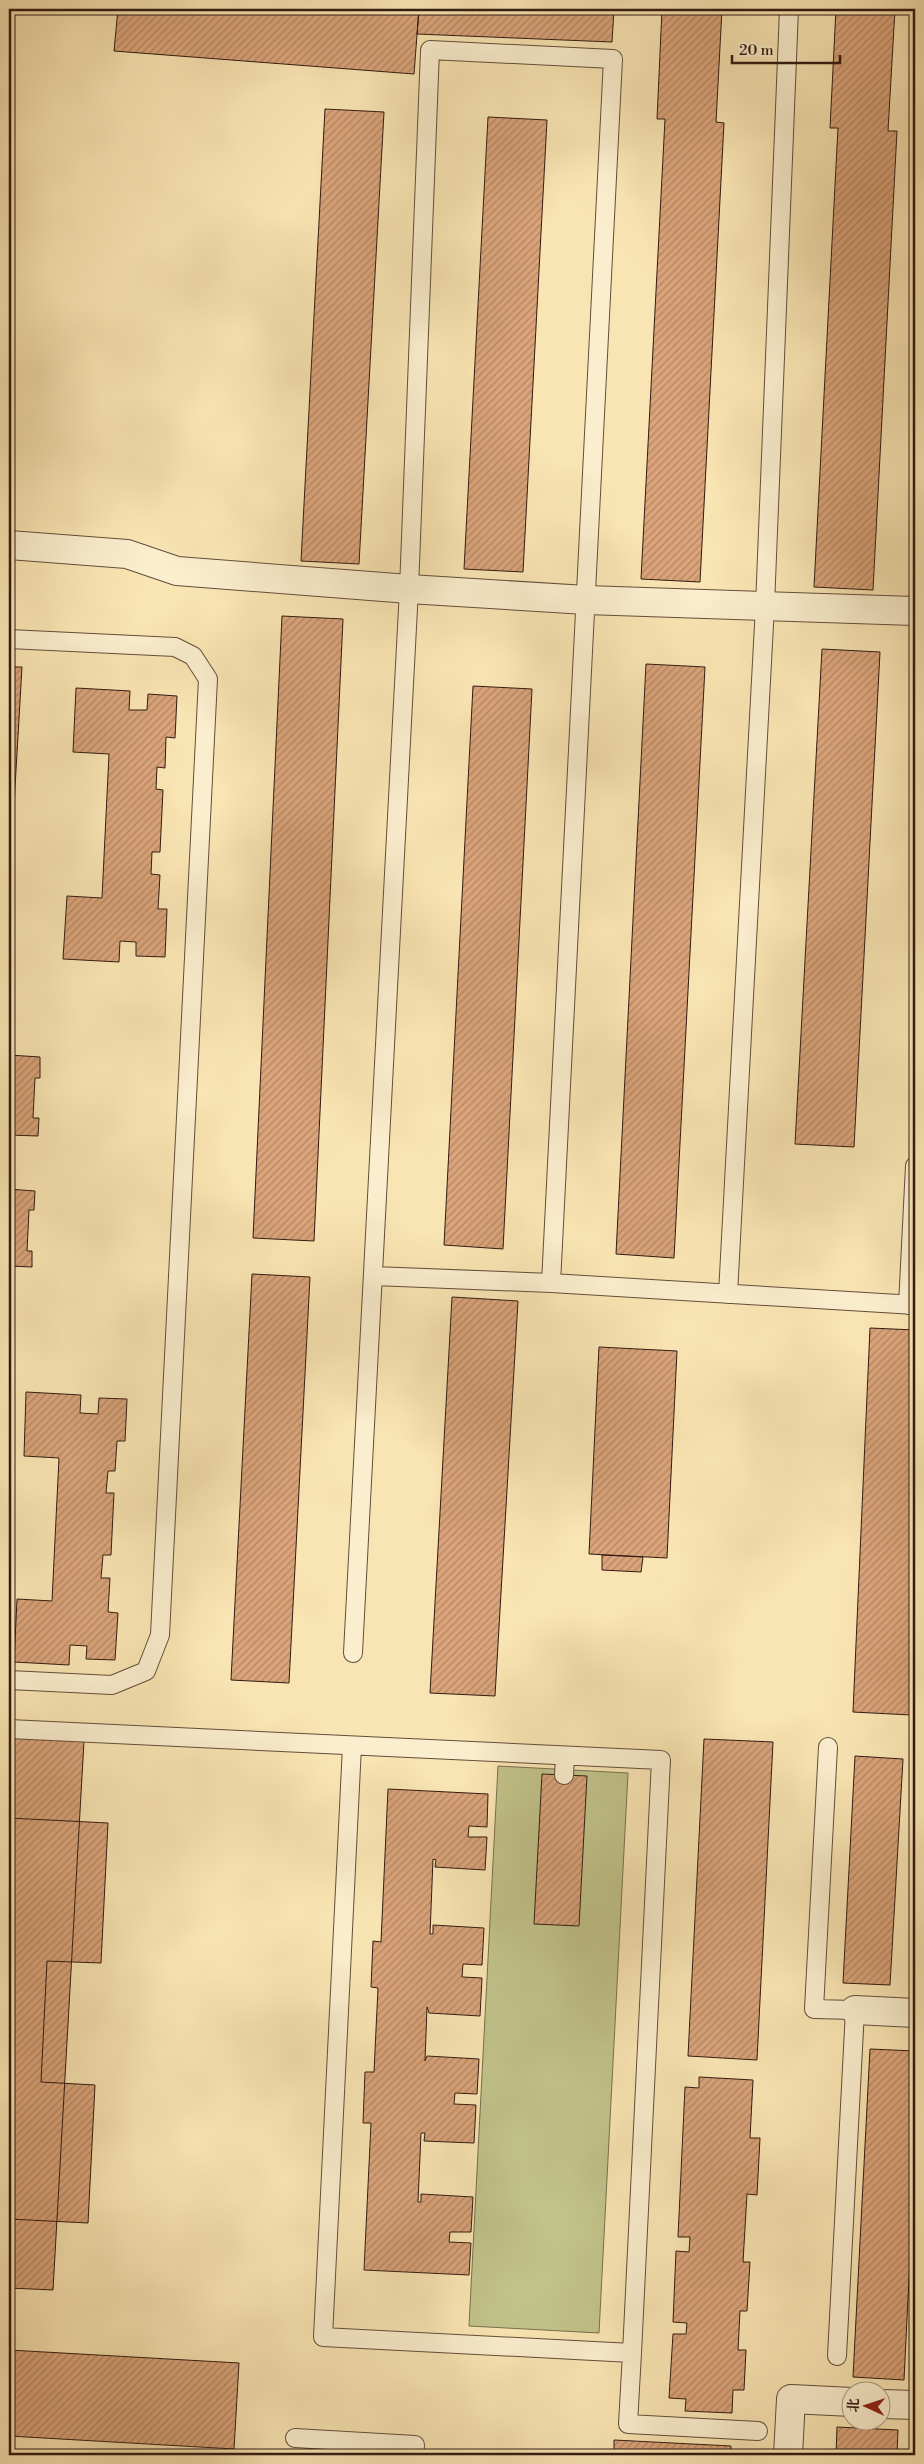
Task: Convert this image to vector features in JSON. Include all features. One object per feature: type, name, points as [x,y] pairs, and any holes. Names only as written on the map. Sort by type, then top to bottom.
[{"type":"street","points":[[9,545],[127,554],[177,571],[409,588],[586,600],[915,611]]},
{"type":"street","points":[[855,2010],[915,2013]]},
{"type":"street","points":[[788,2455],[791,2400],[842,2402]]},
{"type":"street","points":[[892,2404],[915,2405]]},
{"type":"lane","points":[[728,1294],[765,606],[789,9]]},
{"type":"lane","points":[[353,1654],[409,588],[430,50],[613,58],[551,1283]]},
{"type":"lane","points":[[9,639],[175,647],[193,656],[208,679],[160,1635],[146,1671],[112,1685],[9,1680]]},
{"type":"lane","points":[[374,1276],[551,1283],[912,1305],[915,1166]]},
{"type":"lane","points":[[9,1730],[661,1760],[628,2424],[758,2430]]},
{"type":"lane","points":[[352,1746],[323,2337],[632,2353]]},
{"type":"lane","points":[[828,1747],[814,2009],[855,2010],[837,2356]]},
{"type":"lane","points":[[564,1775],[566,1756]]},
{"type":"lane","points":[[295,2438],[415,2445],[414,2455]]},
{"type":"green space","points":[[498,1766],[628,1773],[599,2333],[469,2326]]},
{"type":"building","points":[[118,9],[419,9],[414,74],[114,51]]},
{"type":"building","points":[[419,9],[614,9],[612,42],[417,34]]},
{"type":"building","points":[[662,9],[722,9],[716,122],[724,123],[700,582],[641,579],[665,119],[657,119]]},
{"type":"building","points":[[836,9],[895,9],[888,131],[897,131],[873,590],[814,587],[838,128],[830,128]]},
{"type":"building","points":[[325,109],[384,112],[359,564],[301,561]]},
{"type":"building","points":[[488,117],[547,120],[523,572],[464,569]]},
{"type":"building","points":[[282,616],[343,619],[314,1241],[253,1238]]},
{"type":"building","points":[[822,649],[880,652],[854,1147],[795,1144]]},
{"type":"building","points":[[646,664],[705,667],[674,1258],[616,1254]]},
{"type":"building","points":[[9,667],[22,667],[9,891]]},
{"type":"building","points":[[473,686],[532,689],[503,1249],[444,1245]]},
{"type":"building","points":[[76,688],[130,691],[129,710],[147,710],[148,694],[177,696],[175,738],[166,737],[165,768],[157,767],[156,789],[163,790],[160,852],[152,852],[151,874],[160,875],[158,909],[167,909],[165,957],[136,956],[136,942],[120,941],[119,962],[63,959],[67,896],[102,898],[109,754],[73,752]]},
{"type":"building","points":[[9,1055],[40,1057],[40,1078],[35,1078],[33,1118],[39,1118],[38,1136],[9,1135]]},
{"type":"building","points":[[9,1189],[35,1191],[34,1210],[29,1210],[27,1251],[32,1251],[32,1267],[9,1266]]},
{"type":"building","points":[[252,1274],[310,1277],[289,1683],[231,1680]]},
{"type":"building","points":[[452,1297],[518,1301],[495,1696],[430,1693]]},
{"type":"building","points":[[870,1328],[915,1330],[915,1618],[911,1715],[853,1712]]},
{"type":"building","points":[[599,1347],[677,1351],[667,1558],[589,1554]]},
{"type":"building","points":[[26,1392],[81,1395],[80,1413],[98,1414],[99,1398],[127,1399],[125,1441],[117,1441],[115,1471],[108,1471],[106,1493],[114,1493],[111,1555],[103,1555],[101,1578],[110,1578],[108,1612],[118,1613],[115,1660],[86,1659],[87,1646],[70,1645],[69,1665],[14,1662],[17,1599],[52,1601],[59,1458],[24,1456]]},
{"type":"building","points":[[602,1555],[643,1557],[641,1572],[602,1570]]},
{"type":"building","points":[[9,1737],[84,1741],[53,2290],[9,2288]]},
{"type":"building","points":[[704,1739],[773,1742],[757,2060],[688,2056]]},
{"type":"building","points":[[855,1756],[903,1759],[890,1985],[843,1983]]},
{"type":"building","points":[[542,1774],[587,1776],[579,1926],[534,1924]]},
{"type":"building","points":[[388,1789],[488,1794],[487,1827],[469,1826],[468,1837],[487,1837],[485,1870],[435,1867],[436,1860],[433,1859],[430,1934],[433,1934],[433,1925],[484,1928],[482,1965],[463,1964],[462,1977],[482,1978],[480,2016],[429,2013],[427,2007],[425,2061],[427,2056],[479,2059],[477,2094],[455,2093],[454,2104],[476,2105],[474,2143],[424,2141],[425,2133],[421,2133],[418,2202],[421,2202],[421,2194],[473,2197],[471,2232],[450,2232],[449,2242],[471,2243],[469,2275],[364,2270],[371,2123],[363,2123],[365,2072],[374,2072],[378,1988],[371,1987],[373,1941],[381,1942]]},
{"type":"building","points":[[9,1818],[108,1823],[101,1963],[47,1961],[41,2082],[95,2085],[88,2223],[9,2219]]},
{"type":"building","points":[[870,2049],[915,2051],[915,2157],[904,2380],[853,2377]]},
{"type":"building","points":[[699,2077],[753,2080],[750,2138],[760,2138],[757,2195],[747,2194],[743,2262],[750,2262],[747,2311],[740,2311],[738,2350],[746,2350],[744,2390],[733,2390],[732,2413],[685,2411],[686,2399],[669,2398],[673,2334],[686,2334],[687,2323],[673,2322],[676,2251],[689,2252],[690,2237],[678,2237],[685,2087],[699,2088]]},
{"type":"building","points":[[9,2350],[239,2363],[234,2449],[9,2436]]},
{"type":"building","points":[[837,2427],[842,2427],[842,2432],[892,2432],[892,2430],[898,2430],[897,2455],[836,2455]]},
{"type":"building","points":[[614,2440],[731,2446],[731,2455],[614,2455]]},
{"type":"building","points":[[306,2447],[364,2449],[363,2455],[306,2455]]}]
